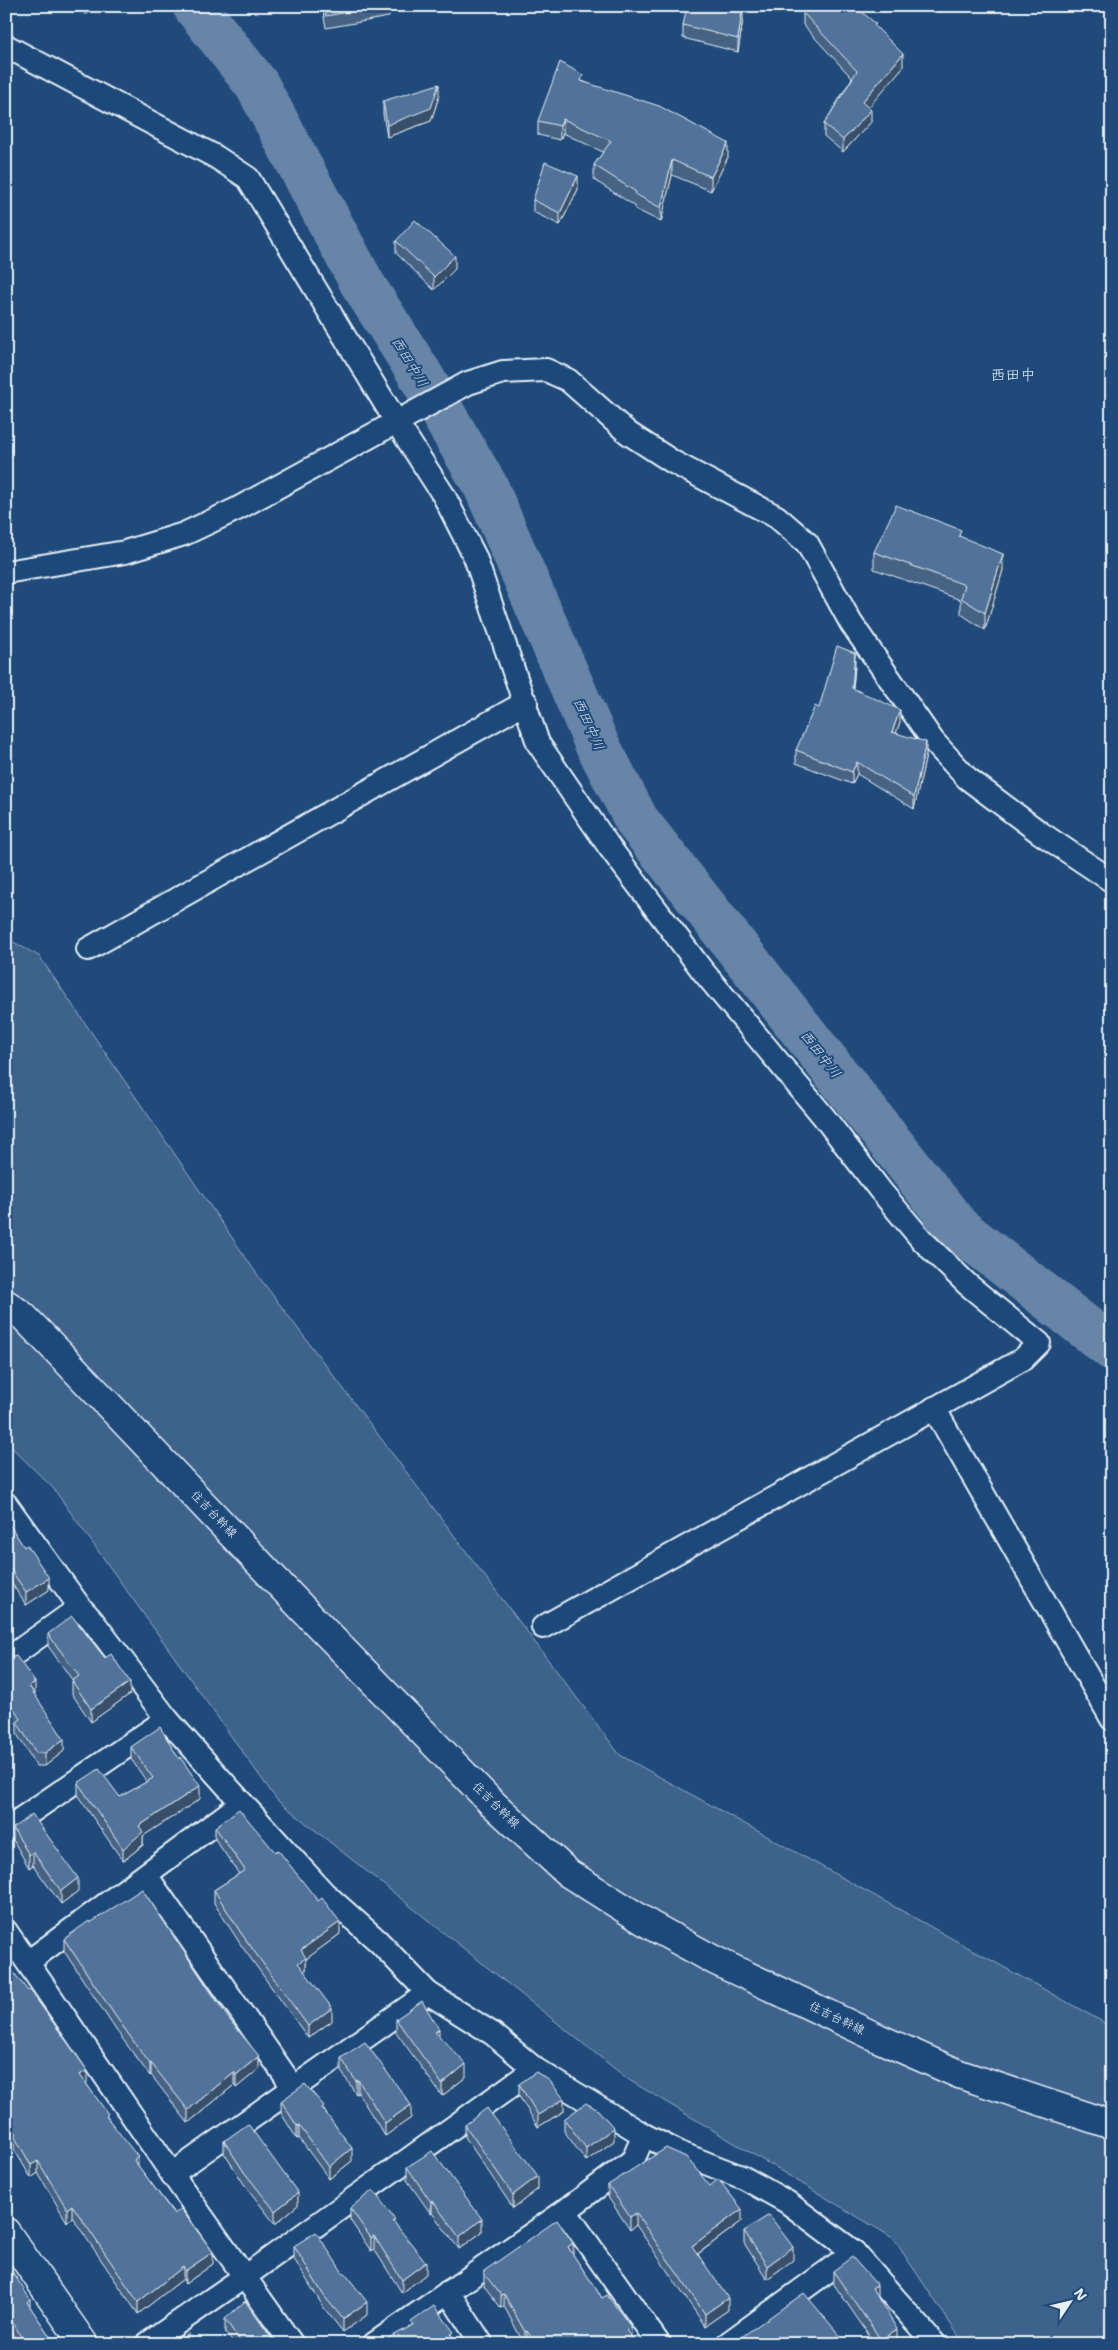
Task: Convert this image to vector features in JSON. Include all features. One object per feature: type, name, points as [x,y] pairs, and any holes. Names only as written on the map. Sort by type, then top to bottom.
[{"type":"street","points":[[6,46],[216,157],[248,178],[405,419],[475,558],[526,702],[538,743],[610,848],[739,1016],[922,1240],[967,1284],[1039,1343],[1023,1359],[543,1627]]},
{"type":"street","points":[[6,572],[125,552],[184,534],[237,509],[468,383],[503,372],[546,370],[568,380],[628,433],[673,462],[777,517],[807,543],[851,623],[933,741],[961,772],[1040,832],[1112,881]]},
{"type":"street","points":[[88,949],[526,702]]},
{"type":"street","name":"住吉台幹線","points":[[6,1304],[23,1316],[61,1355],[303,1610],[490,1801],[568,1873],[652,1926],[714,1960],[878,2038],[959,2074],[1112,2125]]},
{"type":"street","points":[[934,1408],[1112,1720]]},
{"type":"street","points":[[8,1510],[167,1719],[324,1893],[378,1941],[428,1993],[493,2034],[535,2068],[644,2135],[680,2153],[744,2178],[787,2202],[854,2252],[935,2344]]},
{"type":"street","points":[[6,1660],[80,1607]]},
{"type":"street","points":[[6,1829],[167,1719]]},
{"type":"street","points":[[28,1962],[242,1803]]},
{"type":"street","points":[[146,1875],[293,2087]]},
{"type":"street","points":[[6,1931],[172,2174],[292,2344]]},
{"type":"street","points":[[172,2174],[428,1993]]},
{"type":"street","points":[[147,2344],[244,2277],[535,2068]]},
{"type":"street","points":[[374,2344],[633,2160],[644,2135]]},
{"type":"street","points":[[565,2210],[659,2344]]},
{"type":"street","points":[[6,2232],[84,2344]]},
{"type":"street","points":[[727,2344],[854,2252]]},
{"type":"street","points":[[448,2292],[482,2344]]},
{"type":"shaded area","points":[[6,938],[39,956],[259,1277],[620,1755],[1112,2027],[1112,2344],[964,2344],[893,2238],[629,2080],[277,1800],[53,1488],[6,1442]]},
{"type":"building","points":[[324,6],[380,6],[326,16]]},
{"type":"building","points":[[687,6],[743,6],[738,39],[683,25]]},
{"type":"building","points":[[811,6],[855,6],[876,24],[874,25],[903,54],[862,102],[871,110],[843,140],[824,124],[857,71],[803,13]]},
{"type":"building","points":[[560,62],[583,75],[581,81],[659,106],[728,143],[711,177],[672,160],[661,208],[635,194],[636,192],[594,165],[611,141],[563,119],[560,126],[538,121]]},
{"type":"building","points":[[439,84],[431,108],[387,125],[383,101]]},
{"type":"building","points":[[545,162],[578,176],[560,213],[533,200]]},
{"type":"building","points":[[415,220],[455,256],[434,277],[396,241]]},
{"type":"building","points":[[896,505],[961,530],[959,536],[1003,554],[985,613],[961,598],[965,585],[874,552]]},
{"type":"building","points":[[837,646],[855,653],[852,688],[900,710],[892,732],[926,742],[914,797],[857,762],[852,772],[796,750],[815,706],[819,708]]},
{"type":"building","points":[[6,1519],[24,1547],[27,1545],[49,1578],[26,1592],[6,1563]]},
{"type":"building","points":[[72,1616],[105,1658],[111,1654],[130,1682],[91,1709],[72,1681],[79,1676],[48,1634]]},
{"type":"building","points":[[16,1656],[35,1682],[29,1686],[64,1739],[45,1753],[36,1753],[17,1722],[21,1719],[6,1697],[6,1659]]},
{"type":"building","points":[[160,1727],[179,1759],[180,1757],[200,1786],[139,1826],[143,1832],[123,1849],[78,1783],[99,1769],[120,1797],[153,1778],[131,1747]]},
{"type":"building","points":[[239,1809],[275,1852],[278,1850],[318,1901],[322,1898],[340,1922],[301,1950],[306,1958],[298,1963],[332,2008],[308,2026],[241,1933],[214,1890],[245,1870],[215,1827]]},
{"type":"building","points":[[32,1814],[78,1878],[61,1891],[33,1852],[29,1855],[13,1828]]},
{"type":"building","points":[[142,1889],[229,2019],[259,2056],[236,2075],[234,2072],[188,2110],[150,2064],[64,1939],[89,1921],[90,1923]]},
{"type":"building","points":[[11,1969],[28,1991],[30,1990],[87,2070],[80,2075],[108,2114],[106,2116],[138,2157],[134,2160],[174,2214],[181,2209],[213,2252],[185,2271],[183,2267],[138,2302],[72,2205],[67,2209],[38,2161],[31,2165],[14,2136],[17,2134],[6,2120],[6,1972]]},
{"type":"building","points":[[422,2001],[439,2029],[435,2032],[466,2064],[442,2084],[396,2019]]},
{"type":"building","points":[[365,2042],[411,2105],[385,2123],[358,2080],[356,2081],[341,2058]]},
{"type":"building","points":[[536,2072],[550,2081],[564,2099],[538,2115],[519,2084]]},
{"type":"building","points":[[305,2084],[324,2106],[322,2108],[352,2148],[329,2167],[299,2125],[297,2126],[281,2101]]},
{"type":"building","points":[[586,2103],[598,2110],[614,2128],[586,2148],[564,2119]]},
{"type":"building","points":[[487,2108],[538,2176],[513,2195],[465,2125]]},
{"type":"building","points":[[248,2124],[298,2193],[275,2211],[244,2172],[224,2141]]},
{"type":"building","points":[[666,2148],[686,2157],[710,2186],[718,2179],[742,2209],[692,2246],[728,2298],[705,2314],[636,2213],[630,2217],[608,2185]]},
{"type":"building","points":[[432,2151],[482,2219],[459,2237],[432,2200],[431,2202],[407,2167]]},
{"type":"building","points":[[373,2190],[395,2220],[393,2221],[426,2262],[402,2280],[374,2236],[371,2238],[350,2208]]},
{"type":"building","points":[[769,2215],[793,2247],[767,2266],[744,2231]]},
{"type":"building","points":[[557,2220],[573,2243],[568,2247],[602,2298],[607,2295],[631,2327],[626,2330],[636,2344],[536,2344],[527,2331],[525,2332],[504,2294],[501,2295],[484,2274],[484,2271]]},
{"type":"building","points":[[316,2232],[343,2273],[367,2302],[343,2319],[324,2296],[294,2246]]},
{"type":"building","points":[[852,2257],[877,2285],[872,2288],[897,2329],[881,2340],[833,2271]]},
{"type":"building","points":[[6,2262],[30,2299],[27,2302],[55,2344],[26,2344],[6,2312]]},
{"type":"building","points":[[804,2293],[847,2344],[733,2344],[733,2343]]},
{"type":"building","points":[[245,2301],[272,2339],[269,2341],[271,2344],[242,2344],[225,2319]]},
{"type":"building","points":[[434,2306],[454,2332],[451,2334],[458,2344],[378,2344],[413,2325],[411,2322]]},
{"type":"building","points":[[189,2334],[197,2344],[173,2344]]},
{"type":"waterway","name":"西田中川","points":[[195,6],[257,85],[362,283],[418,371],[486,487],[596,742],[637,821],[958,1228],[1112,1348]]},
{"type":"district","name":"西田中","points":[[1013,375]]}]
